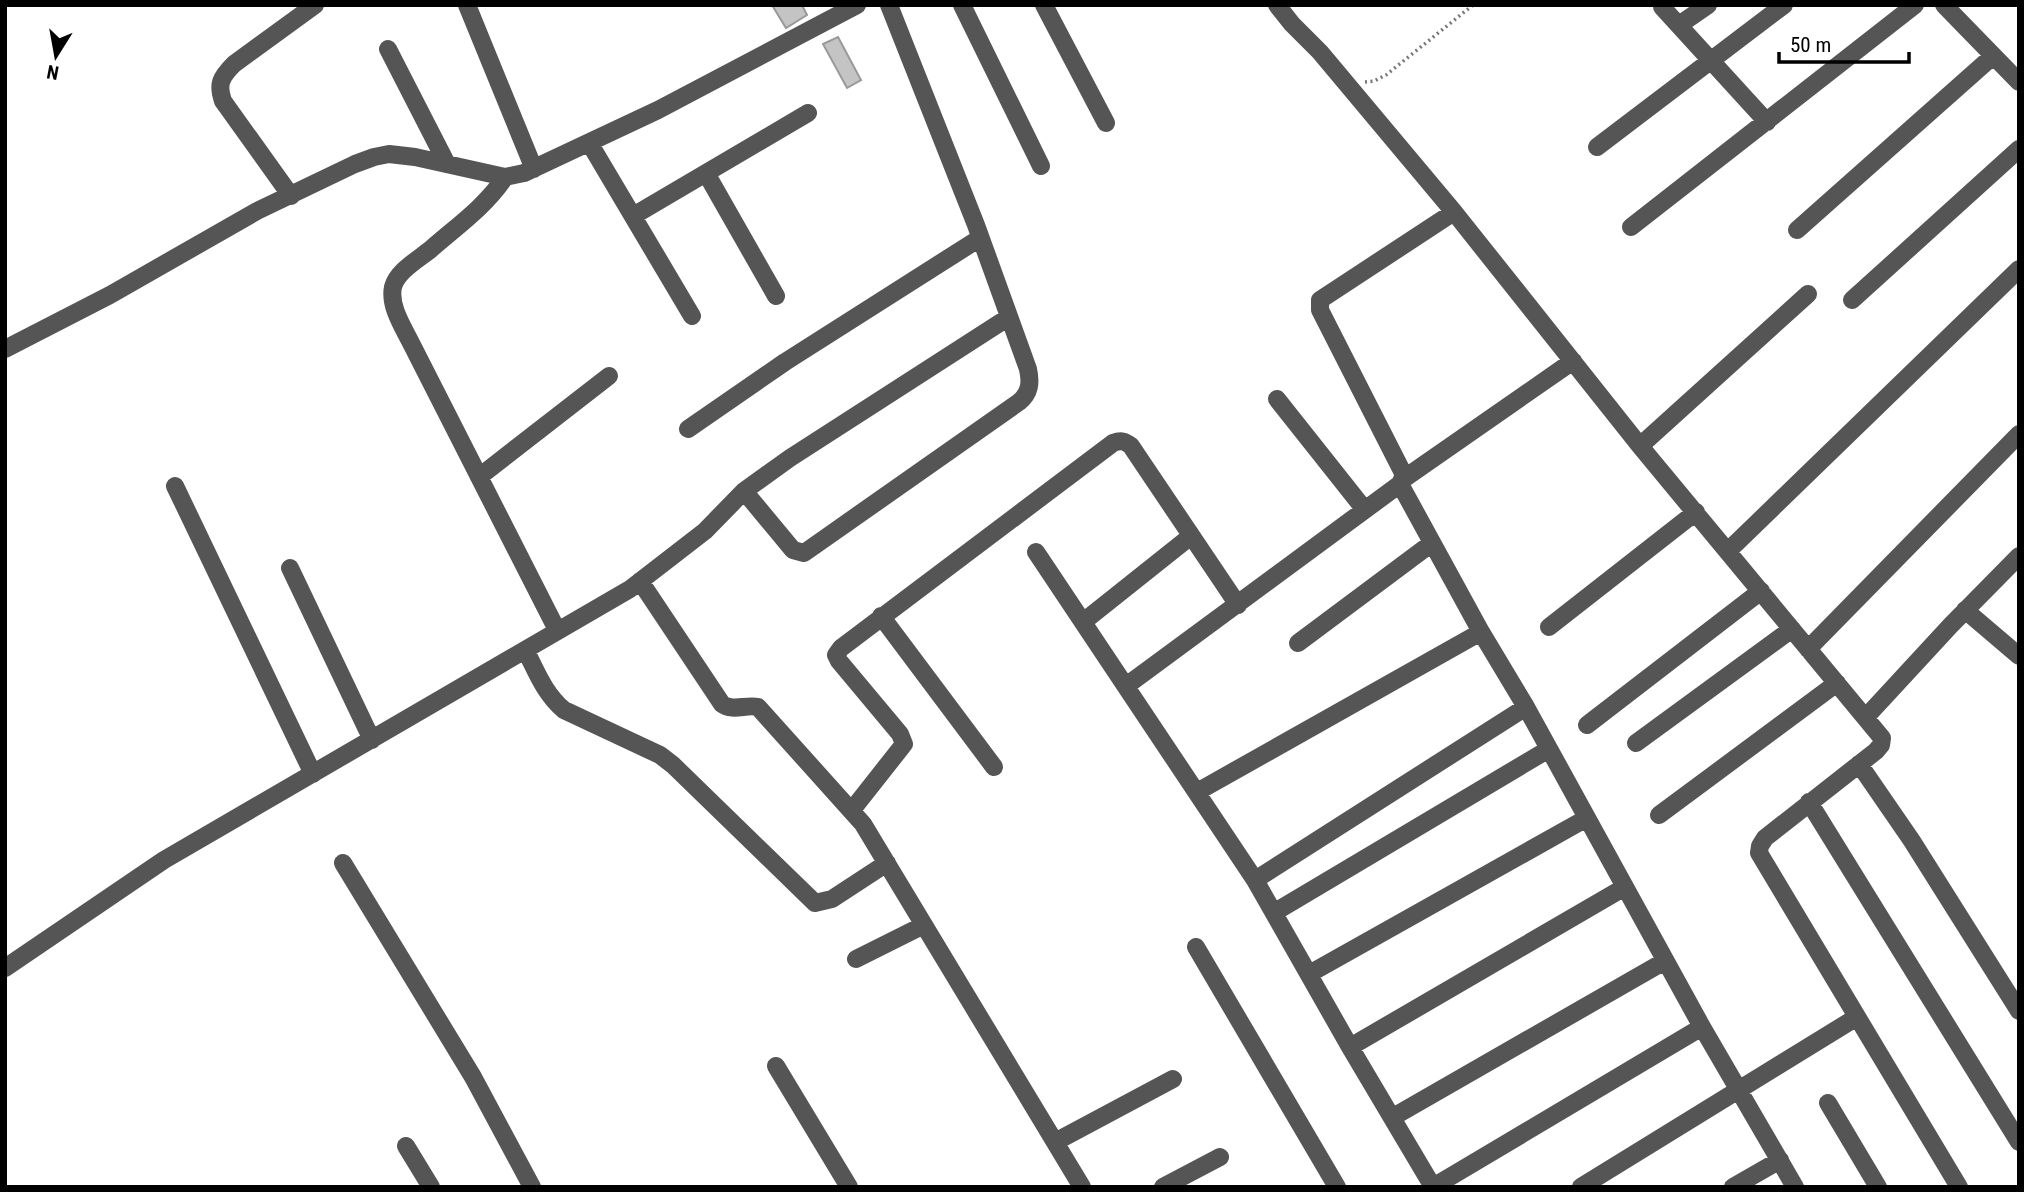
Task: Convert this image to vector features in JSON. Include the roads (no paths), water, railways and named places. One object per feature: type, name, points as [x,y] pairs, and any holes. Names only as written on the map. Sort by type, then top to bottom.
[{"type":"street","points":[[291,196],[222,101],[218,87],[223,76],[234,64],[315,5]]},
{"type":"street","points":[[467,5],[534,169]]},
{"type":"street","points":[[5,349],[110,295],[257,211],[355,164],[389,155],[415,157],[505,177],[524,173],[590,144],[857,5]]},
{"type":"street","points":[[744,491],[793,550],[798,553],[809,551],[1024,398],[1030,382],[980,238],[888,5]]},
{"type":"street","points":[[961,5],[1041,166]]},
{"type":"street","points":[[1044,5],[1106,123]]},
{"type":"street","points":[[1278,5],[1454,212],[1640,446],[1882,738],[1881,745],[1859,764],[1765,838],[1759,853],[1959,1187]]},
{"type":"street","points":[[1679,25],[1708,5]]},
{"type":"street","points":[[1597,147],[1784,5]]},
{"type":"street","points":[[1631,227],[1915,5]]},
{"type":"street","points":[[1944,5],[2019,82]]},
{"type":"street","points":[[1662,7],[1767,122]]},
{"type":"street","points":[[388,49],[447,164]]},
{"type":"street","points":[[1797,230],[1993,56]]},
{"type":"street","points":[[633,216],[808,113]]},
{"type":"street","points":[[590,144],[692,316]]},
{"type":"street","points":[[1852,300],[2019,149]]},
{"type":"street","points":[[706,173],[776,296]]},
{"type":"street","points":[[505,177],[489,197],[397,278],[393,287],[395,309],[557,630]]},
{"type":"street","points":[[1401,482],[1404,475],[1320,310],[1320,300],[1454,212]]},
{"type":"street","points":[[688,429],[785,362],[980,238]]},
{"type":"street","points":[[1728,551],[2019,269]]},
{"type":"street","points":[[1640,446],[1808,294]]},
{"type":"street","points":[[5,968],[164,860],[640,582],[705,531],[744,491],[790,458],[1009,317]]},
{"type":"street","points":[[1126,686],[1401,482],[1573,361]]},
{"type":"street","points":[[480,477],[609,376]]},
{"type":"street","points":[[1277,399],[1365,510]]},
{"type":"street","points":[[1808,649],[2019,434]]},
{"type":"street","points":[[852,810],[904,744],[900,734],[836,655],[847,642],[881,616],[1118,441],[1130,446],[1238,605]]},
{"type":"street","points":[[1401,482],[1481,632],[1526,707],[1665,961],[1795,1187]]},
{"type":"street","points":[[175,486],[313,774]]},
{"type":"street","points":[[1549,627],[1696,512]]},
{"type":"street","points":[[1083,622],[1191,536]]},
{"type":"street","points":[[1298,643],[1432,542]]},
{"type":"street","points":[[1036,552],[1255,880],[1433,1187],[1702,1027]]},
{"type":"street","points":[[1866,717],[2019,556]]},
{"type":"street","points":[[290,568],[372,740]]},
{"type":"street","points":[[640,582],[722,704],[732,708],[758,707],[802,759],[852,810],[887,863],[1083,1187]]},
{"type":"street","points":[[1587,725],[1761,591]]},
{"type":"street","points":[[1965,610],[2019,656]]},
{"type":"street","points":[[881,616],[994,767]]},
{"type":"street","points":[[1636,743],[1792,629]]},
{"type":"street","points":[[1197,792],[1481,632]]},
{"type":"street","points":[[526,651],[544,689],[554,702],[564,710],[660,755],[673,765],[815,903],[832,899],[887,863]]},
{"type":"street","points":[[1659,815],[1837,683]]},
{"type":"street","points":[[1255,880],[1526,707]]},
{"type":"street","points":[[1275,912],[1549,748]]},
{"type":"street","points":[[1859,764],[1912,841],[2019,1011]]},
{"type":"street","points":[[1809,802],[2019,1142]]},
{"type":"street","points":[[1309,974],[1587,818]]},
{"type":"street","points":[[343,863],[473,1077],[532,1187]]},
{"type":"street","points":[[1350,1047],[1625,887]]},
{"type":"street","points":[[856,959],[924,925]]},
{"type":"street","points":[[1196,947],[1337,1187]]},
{"type":"street","points":[[1392,1116],[1665,961]]},
{"type":"street","points":[[1581,1187],[1857,1017]]},
{"type":"street","points":[[776,1066],[849,1187]]},
{"type":"street","points":[[1055,1142],[1173,1079]]},
{"type":"street","points":[[1828,1103],[1878,1187]]},
{"type":"street","points":[[406,1146],[431,1187]]},
{"type":"street","points":[[1163,1187],[1220,1157]]},
{"type":"street","points":[[1733,1187],[1780,1160]]}]
